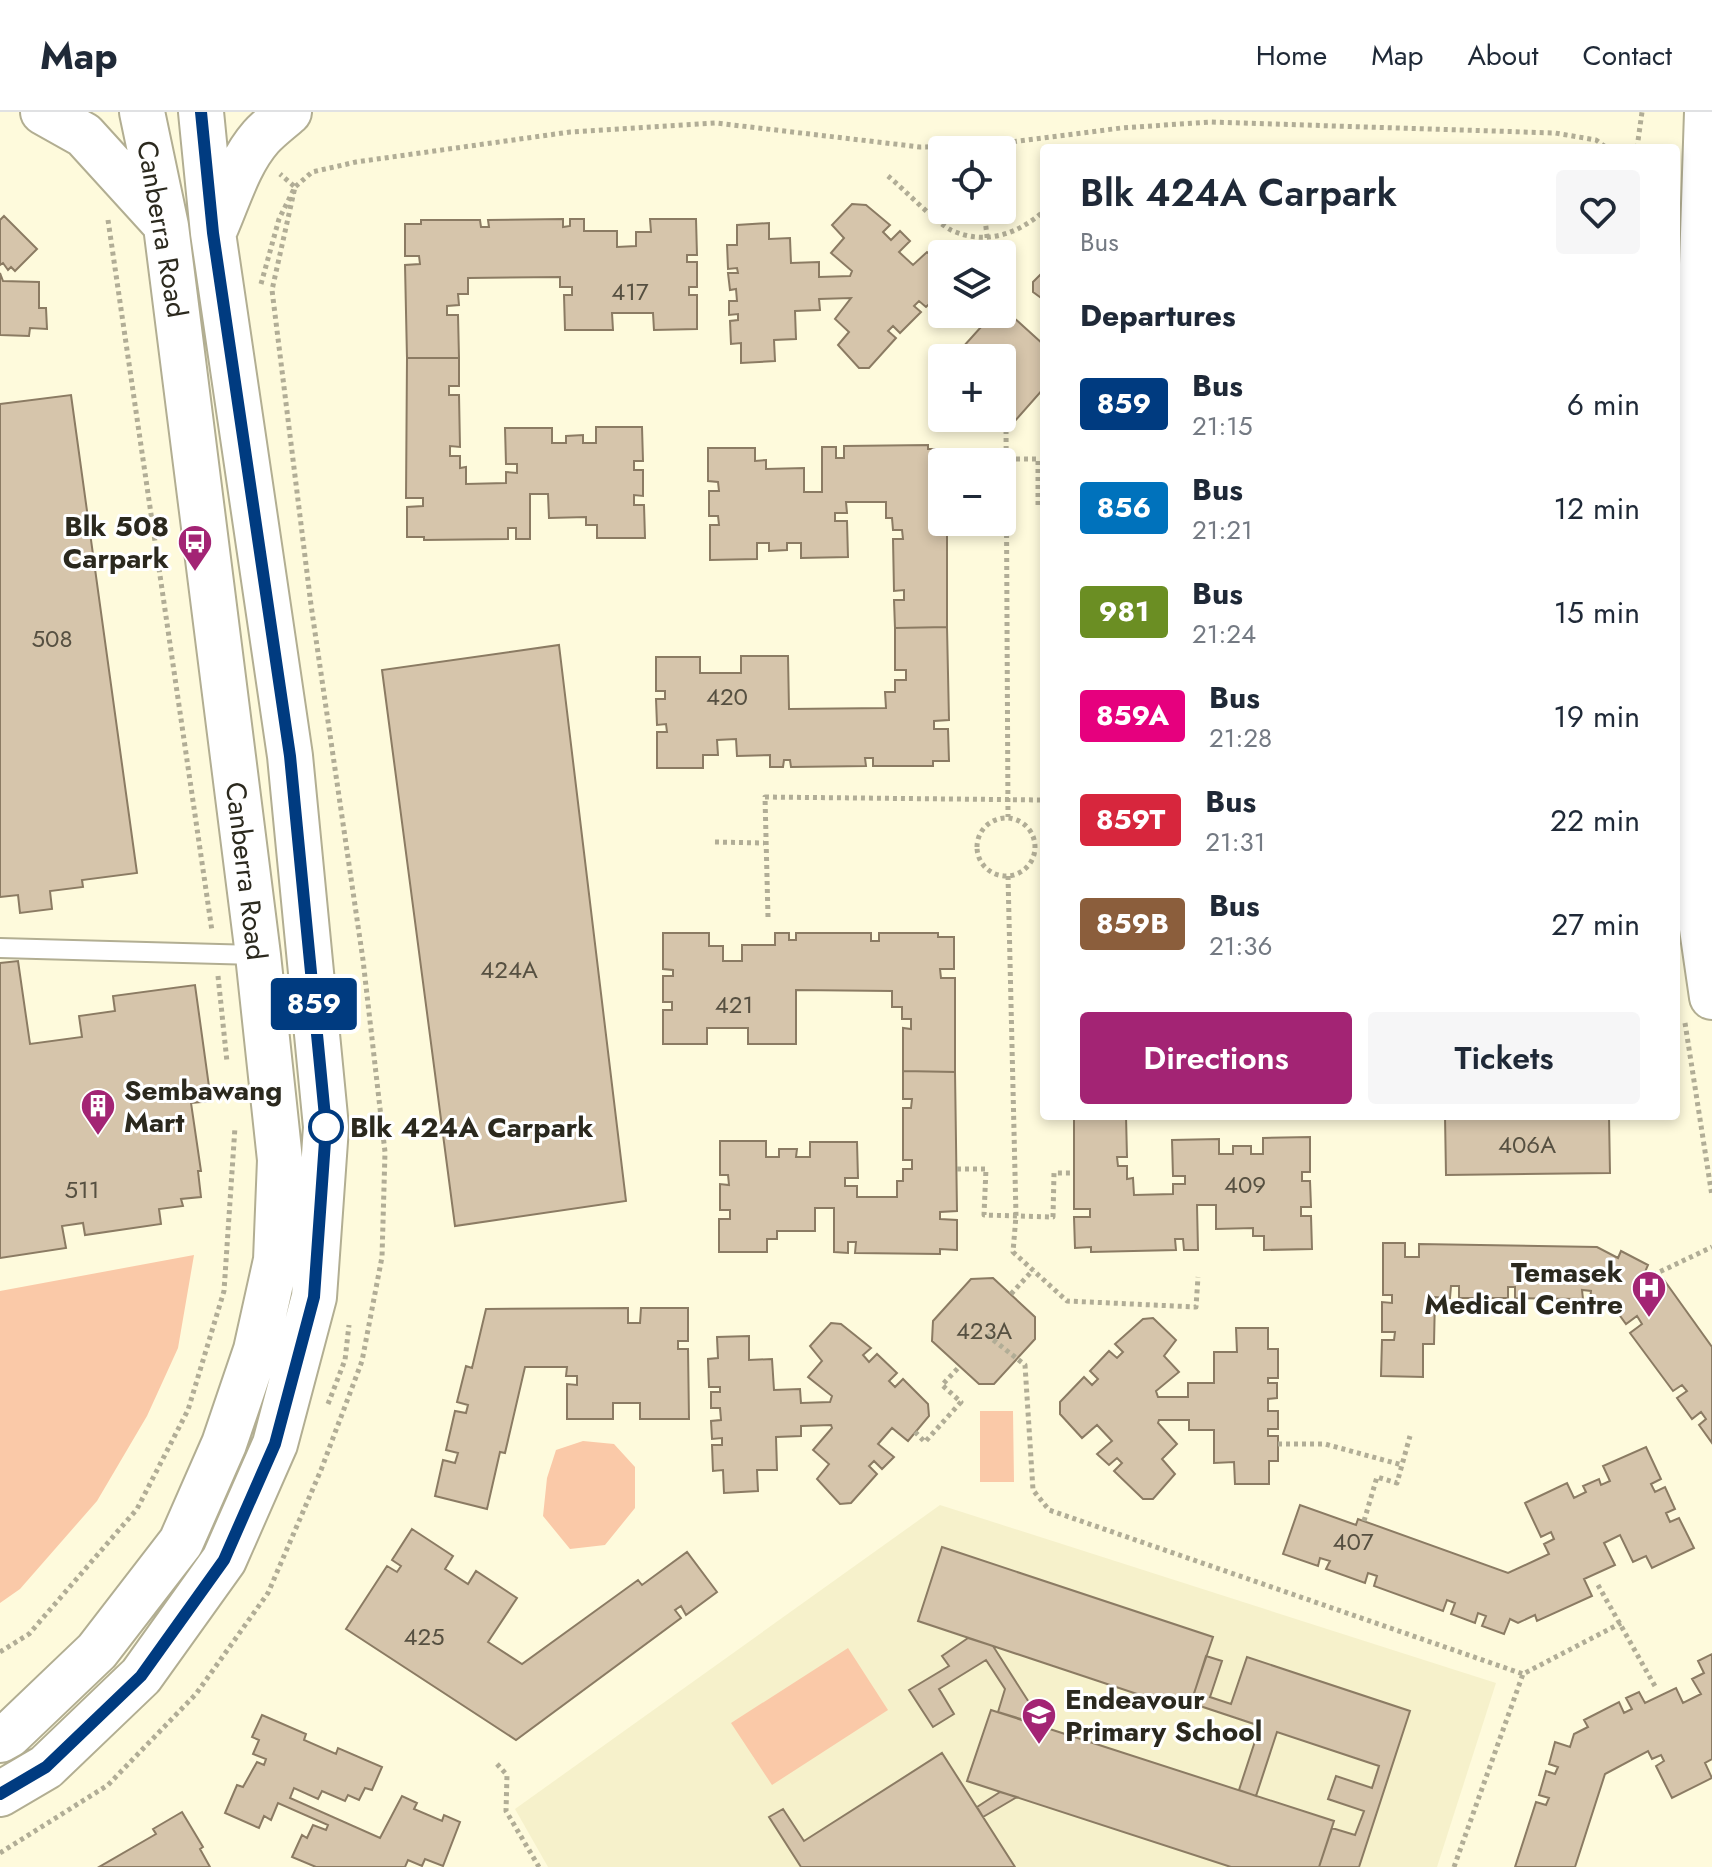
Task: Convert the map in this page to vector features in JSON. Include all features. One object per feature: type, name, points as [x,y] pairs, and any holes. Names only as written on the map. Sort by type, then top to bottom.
[{"type":"main road","points":[[43,112],[84,135],[166,226]]},
{"type":"main road","name":"Canberra Road","points":[[0,1740],[9,1735],[97,1651],[181,1542],[224,1444],[251,1363],[276,1260],[280,1160],[258,955],[166,226],[142,112]]},
{"type":"main road","name":"Canberra Road","points":[[0,1794],[46,1767],[141,1676],[224,1560],[275,1444],[314,1297],[325,1111],[290,756],[213,233],[201,112]]},
{"type":"main road","points":[[213,233],[240,168],[262,135],[289,112]]},
{"type":"main road","points":[[1697,1003],[1703,873],[1696,448],[1707,112]]},
{"type":"lane","points":[[0,948],[258,955]]},
{"type":"path","points":[[1638,144],[1642,112]]},
{"type":"path","points":[[1016,143],[1121,128],[1210,122],[1555,133],[1596,140],[1602,144]]},
{"type":"path","points":[[260,286],[279,219],[295,187],[312,172],[356,162],[570,132],[716,123],[928,147]]},
{"type":"path","points":[[888,176],[950,229],[986,239],[1023,228],[1040,214]]},
{"type":"path","points":[[985,224],[986,239]]},
{"type":"path","points":[[1016,459],[1038,459],[1040,505]]},
{"type":"path","points":[[1006,536],[1008,817]]},
{"type":"path","points":[[768,917],[765,797],[1040,800]]},
{"type":"path","points":[[1008,817],[1026,825],[1036,845],[1028,867],[1019,874],[1008,876],[986,869],[977,848],[985,827],[994,820],[1008,817]]},
{"type":"path","points":[[715,842],[764,843]]},
{"type":"path","points":[[1008,876],[1016,1216],[1013,1252],[1067,1301],[1196,1307],[1198,1277]]},
{"type":"path","points":[[1697,1003],[1712,1196]]},
{"type":"path","points":[[957,1169],[986,1169],[984,1215],[1053,1217],[1054,1173],[1073,1173]]},
{"type":"path","points":[[1653,1275],[1712,1247]]},
{"type":"path","points":[[1011,1294],[1033,1270]]},
{"type":"path","points":[[325,1414],[345,1360],[351,1316]]},
{"type":"path","points":[[987,1335],[1025,1365],[1033,1490],[1049,1510],[1523,1674]]},
{"type":"path","points":[[915,1432],[925,1442],[961,1402],[942,1385],[960,1366]]},
{"type":"path","points":[[1364,1521],[1377,1477],[1397,1483],[1410,1436]]},
{"type":"path","points":[[1278,1444],[1325,1444],[1402,1465]]},
{"type":"path","points":[[1598,1585],[1656,1688]]},
{"type":"path","points":[[1454,1867],[1523,1674],[1621,1623]]},
{"type":"path","points":[[497,1764],[507,1775],[506,1811],[539,1867]]},
{"type":"shaded area","points":[[194,1255],[178,1348],[147,1416],[97,1501],[20,1589],[0,1603],[0,1291]]},
{"type":"shaded area","points":[[980,1411],[1013,1411],[1014,1482],[980,1482]]},
{"type":"shaded area","points":[[583,1441],[614,1444],[635,1467],[635,1508],[605,1545],[570,1549],[543,1516],[547,1478],[556,1450]]},
{"type":"shaded area","name":"Endeavour Primary School","points":[[940,1505],[1496,1683],[1437,1867],[548,1867],[515,1809]]},
{"type":"shaded area","points":[[848,1648],[888,1710],[772,1785],[731,1723]]},
{"type":"building","points":[[852,204],[866,205],[890,225],[883,232],[891,240],[900,231],[910,241],[899,252],[913,265],[927,252],[928,305],[926,307],[919,301],[914,306],[921,312],[900,333],[893,326],[888,331],[896,338],[869,368],[859,368],[838,345],[849,332],[835,319],[851,298],[819,299],[820,310],[795,311],[796,339],[774,340],[775,361],[741,363],[741,343],[731,344],[730,321],[738,320],[738,314],[729,315],[729,301],[737,301],[736,289],[730,290],[728,273],[738,273],[737,268],[728,269],[727,245],[737,245],[737,225],[769,223],[769,239],[790,238],[791,263],[819,262],[819,277],[850,276],[852,271],[831,253],[844,238],[832,225]]},
{"type":"building","points":[[4,216],[37,249],[15,271],[11,267],[8,270],[3,263],[0,265],[0,220]]},
{"type":"building","points":[[563,219],[563,227],[570,226],[570,219],[584,219],[584,231],[617,231],[617,247],[636,246],[636,232],[651,232],[650,219],[696,219],[697,255],[687,255],[687,262],[697,262],[697,287],[689,287],[689,295],[697,295],[697,329],[654,330],[653,313],[612,313],[613,330],[565,330],[564,295],[572,295],[572,287],[560,287],[560,277],[468,278],[468,294],[458,294],[459,305],[447,306],[447,315],[458,315],[459,358],[407,358],[405,265],[420,264],[419,256],[405,256],[405,224],[421,224],[421,220],[480,220],[481,227],[489,227],[488,220]]},
{"type":"building","points":[[0,273],[3,281],[39,282],[39,308],[46,308],[47,329],[30,328],[29,336],[0,335]]},
{"type":"building","points":[[1040,275],[1040,297],[1033,292],[1033,282]]},
{"type":"building","points":[[1016,320],[1040,341],[1040,393],[1016,420],[1016,344],[966,344],[980,328],[1016,328]]},
{"type":"building","points":[[407,358],[459,358],[459,386],[449,386],[449,395],[459,395],[460,447],[450,446],[450,456],[460,456],[460,468],[466,467],[466,484],[506,483],[506,472],[517,473],[517,464],[506,464],[505,428],[552,428],[552,443],[566,443],[566,436],[583,435],[583,443],[596,443],[596,427],[642,427],[643,461],[634,461],[634,470],[643,470],[643,496],[634,495],[634,505],[644,505],[645,538],[597,538],[597,525],[586,525],[586,517],[549,518],[548,494],[530,494],[530,539],[516,539],[516,528],[508,528],[508,539],[424,540],[424,537],[407,537],[407,507],[423,506],[423,498],[406,498]]},
{"type":"building","points":[[71,395],[137,873],[82,880],[83,887],[50,891],[52,909],[20,913],[18,895],[0,897],[0,404]]},
{"type":"building","points":[[928,445],[928,536],[947,536],[947,627],[895,628],[894,600],[904,600],[904,590],[894,591],[893,539],[903,539],[902,530],[893,530],[892,518],[886,518],[886,502],[846,502],[847,513],[835,513],[835,521],[847,521],[848,557],[801,558],[801,543],[787,543],[787,550],[769,551],[769,543],[757,543],[757,559],[710,560],[710,525],[719,525],[718,516],[709,516],[709,491],[719,491],[718,482],[708,481],[708,448],[755,448],[755,461],[766,460],[766,469],[804,468],[804,492],[822,492],[822,447],[836,447],[836,458],[844,458],[844,446]]},
{"type":"building","points":[[947,627],[949,720],[934,721],[934,729],[948,729],[949,761],[933,761],[933,766],[873,766],[873,758],[865,758],[866,766],[791,767],[790,760],[784,760],[783,767],[770,767],[770,755],[737,756],[736,739],[717,740],[718,755],[703,755],[703,768],[657,768],[657,732],[667,732],[666,724],[657,725],[656,699],[665,699],[665,691],[656,691],[656,657],[700,657],[700,673],[741,673],[741,656],[788,656],[789,709],[886,708],[885,692],[895,692],[895,680],[906,680],[906,670],[895,670],[895,628]]},
{"type":"building","points":[[559,645],[626,1201],[455,1226],[382,670]]},
{"type":"building","points":[[663,933],[709,933],[709,946],[723,946],[723,961],[742,961],[742,945],[775,945],[775,933],[789,933],[789,940],[796,940],[796,933],[871,933],[871,941],[879,941],[879,933],[938,933],[938,937],[954,937],[954,969],[940,969],[941,978],[955,978],[955,1072],[903,1071],[903,1028],[911,1029],[911,1019],[902,1019],[902,1007],[892,1007],[892,991],[796,990],[796,1044],[748,1044],[748,1028],[707,1028],[707,1044],[663,1044],[663,1010],[672,1010],[672,1002],[663,1002],[663,976],[673,976],[673,970],[663,969]]},
{"type":"building","name":"Sembawang Mart","points":[[18,961],[30,1044],[82,1037],[79,1016],[115,1011],[113,996],[195,985],[211,1101],[191,1103],[201,1171],[198,1171],[201,1197],[181,1199],[183,1206],[159,1209],[161,1224],[85,1235],[83,1223],[62,1226],[66,1248],[0,1258],[0,963]]},
{"type":"building","points":[[903,1071],[955,1072],[957,1211],[940,1212],[940,1219],[957,1220],[957,1250],[940,1249],[940,1254],[855,1253],[856,1242],[848,1242],[848,1253],[834,1252],[834,1208],[815,1208],[815,1231],[777,1231],[777,1239],[767,1239],[767,1252],[719,1252],[719,1219],[730,1219],[730,1210],[720,1210],[720,1184],[729,1185],[728,1175],[720,1175],[720,1141],[766,1141],[766,1157],[779,1157],[779,1149],[797,1149],[796,1157],[810,1157],[810,1142],[857,1142],[858,1178],[845,1178],[845,1186],[857,1186],[857,1197],[897,1197],[897,1181],[903,1181],[903,1169],[912,1169],[912,1160],[903,1160],[903,1108],[911,1108],[912,1099],[903,1099]]},
{"type":"building","points":[[1074,1120],[1126,1120],[1127,1157],[1117,1157],[1118,1166],[1127,1166],[1127,1179],[1133,1178],[1134,1195],[1173,1194],[1173,1184],[1185,1184],[1185,1176],[1173,1176],[1172,1140],[1219,1139],[1219,1154],[1233,1154],[1233,1146],[1251,1146],[1251,1154],[1263,1154],[1263,1138],[1310,1137],[1310,1172],[1302,1172],[1302,1181],[1310,1181],[1311,1207],[1301,1207],[1301,1216],[1311,1216],[1312,1249],[1264,1250],[1264,1236],[1253,1236],[1253,1228],[1216,1229],[1216,1205],[1197,1205],[1198,1250],[1184,1250],[1183,1239],[1175,1239],[1176,1250],[1091,1252],[1091,1247],[1075,1248],[1074,1217],[1090,1217],[1090,1209],[1074,1209]]},
{"type":"building","points":[[1445,1120],[1609,1120],[1610,1173],[1446,1175]]},
{"type":"building","points":[[1383,1243],[1405,1243],[1405,1257],[1419,1257],[1419,1244],[1597,1247],[1618,1258],[1621,1251],[1648,1265],[1645,1272],[1664,1280],[1712,1347],[1712,1443],[1699,1425],[1706,1419],[1701,1412],[1692,1419],[1677,1398],[1687,1391],[1682,1385],[1673,1391],[1630,1333],[1642,1324],[1637,1316],[1626,1324],[1618,1313],[1621,1310],[1602,1300],[1590,1300],[1591,1291],[1582,1290],[1583,1299],[1515,1298],[1515,1287],[1508,1287],[1508,1298],[1459,1298],[1459,1286],[1451,1286],[1450,1298],[1435,1297],[1434,1344],[1423,1344],[1423,1377],[1381,1376],[1382,1340],[1394,1340],[1395,1332],[1382,1332],[1382,1302],[1392,1303],[1392,1295],[1383,1295]]},
{"type":"building","points":[[993,1278],[1035,1317],[1035,1339],[994,1384],[979,1384],[932,1341],[933,1321],[971,1279]]},
{"type":"building","points":[[628,1308],[628,1323],[640,1323],[641,1308],[688,1308],[688,1341],[678,1341],[678,1349],[688,1349],[689,1419],[640,1419],[640,1403],[613,1403],[613,1419],[567,1419],[567,1384],[577,1385],[577,1376],[566,1376],[567,1367],[525,1367],[505,1453],[500,1452],[487,1509],[435,1496],[443,1460],[455,1463],[458,1453],[446,1450],[455,1411],[466,1413],[468,1405],[457,1402],[466,1366],[472,1368],[486,1309]]},
{"type":"building","points":[[1153,1318],[1176,1340],[1164,1356],[1179,1372],[1156,1391],[1158,1397],[1188,1397],[1188,1383],[1214,1383],[1214,1352],[1237,1352],[1236,1328],[1268,1328],[1268,1349],[1278,1349],[1278,1378],[1268,1378],[1268,1383],[1277,1383],[1277,1398],[1268,1399],[1268,1411],[1278,1411],[1278,1429],[1268,1429],[1268,1436],[1278,1436],[1278,1461],[1269,1461],[1269,1484],[1235,1484],[1234,1462],[1214,1463],[1214,1430],[1189,1430],[1189,1420],[1159,1420],[1158,1423],[1177,1444],[1162,1459],[1175,1474],[1153,1499],[1143,1499],[1114,1471],[1122,1463],[1117,1458],[1109,1465],[1097,1454],[1112,1441],[1097,1425],[1082,1438],[1060,1414],[1060,1402],[1084,1377],[1092,1385],[1098,1379],[1090,1371],[1109,1351],[1117,1358],[1123,1352],[1115,1344],[1143,1319]]},
{"type":"building","points":[[831,1323],[841,1324],[871,1348],[863,1355],[869,1362],[877,1354],[897,1373],[889,1381],[895,1387],[903,1379],[928,1404],[929,1416],[908,1441],[892,1428],[878,1444],[894,1457],[882,1469],[874,1461],[869,1466],[877,1474],[851,1503],[840,1504],[817,1479],[829,1464],[813,1450],[832,1428],[831,1425],[801,1426],[801,1436],[776,1437],[777,1470],[757,1470],[758,1491],[724,1493],[723,1470],[713,1471],[712,1445],[722,1445],[722,1438],[712,1439],[711,1421],[721,1420],[720,1408],[711,1408],[711,1392],[720,1392],[720,1387],[709,1387],[708,1359],[718,1358],[717,1337],[749,1336],[749,1360],[772,1359],[774,1390],[800,1389],[801,1403],[830,1402],[832,1396],[808,1377],[822,1361],[810,1346]]},
{"type":"building","points":[[1646,1447],[1661,1479],[1651,1484],[1655,1492],[1665,1487],[1675,1509],[1666,1513],[1670,1522],[1679,1518],[1694,1548],[1652,1568],[1646,1556],[1633,1562],[1620,1535],[1604,1543],[1615,1565],[1584,1579],[1592,1596],[1537,1621],[1535,1615],[1518,1623],[1510,1619],[1504,1634],[1482,1626],[1486,1616],[1478,1613],[1475,1623],[1451,1614],[1455,1603],[1447,1600],[1443,1611],[1374,1586],[1377,1576],[1368,1573],[1365,1583],[1326,1569],[1330,1561],[1320,1558],[1318,1566],[1283,1554],[1300,1505],[1356,1525],[1358,1519],[1508,1573],[1549,1554],[1544,1544],[1554,1539],[1551,1532],[1541,1537],[1525,1503],[1567,1483],[1574,1498],[1586,1492],[1583,1486],[1599,1479],[1601,1485],[1610,1481],[1603,1466]]},
{"type":"building","points":[[412,1529],[453,1556],[445,1569],[468,1584],[476,1571],[517,1598],[488,1642],[522,1664],[638,1580],[642,1585],[687,1552],[717,1592],[686,1615],[681,1606],[675,1610],[681,1618],[516,1740],[346,1629],[387,1566],[397,1572],[401,1566],[392,1560]]},
{"type":"building","points":[[942,1547],[1213,1637],[1188,1711],[918,1621]]},
{"type":"building","points":[[968,1638],[993,1646],[1039,1718],[1037,1724],[998,1712],[1005,1689],[986,1660],[939,1689],[954,1714],[933,1727],[909,1690],[949,1666],[942,1656]]},
{"type":"building","points":[[1712,1654],[1712,1759],[1705,1763],[1712,1778],[1672,1798],[1656,1766],[1664,1761],[1661,1755],[1652,1759],[1648,1751],[1605,1774],[1575,1867],[1515,1867],[1536,1802],[1546,1805],[1549,1798],[1539,1795],[1546,1771],[1555,1774],[1558,1767],[1549,1764],[1555,1742],[1570,1747],[1574,1734],[1588,1727],[1584,1720],[1619,1702],[1624,1713],[1632,1709],[1626,1698],[1639,1692],[1645,1703],[1676,1688],[1683,1703],[1701,1694],[1692,1679],[1704,1673],[1698,1661]]},
{"type":"building","points":[[1206,1656],[1222,1661],[1210,1697],[1231,1704],[1247,1657],[1410,1711],[1359,1867],[1319,1867],[1332,1828],[1355,1835],[1364,1811],[1328,1799],[1336,1776],[1372,1788],[1379,1766],[1277,1732],[1256,1796],[1239,1790],[1260,1726],[1191,1703]]},
{"type":"building","points":[[991,1710],[1334,1821],[1319,1867],[1231,1867],[967,1781]]},
{"type":"building","points":[[262,1715],[306,1734],[304,1740],[336,1754],[338,1748],[382,1767],[372,1790],[365,1788],[359,1800],[348,1795],[345,1801],[322,1791],[318,1799],[294,1788],[290,1798],[380,1838],[402,1796],[417,1803],[414,1809],[442,1821],[444,1815],[460,1822],[443,1866],[425,1859],[422,1866],[408,1860],[405,1867],[316,1867],[292,1857],[302,1835],[307,1838],[313,1825],[326,1830],[328,1825],[278,1803],[271,1820],[264,1816],[259,1828],[225,1813],[237,1785],[243,1787],[257,1762],[264,1765],[266,1759],[253,1754],[259,1740],[252,1737]]},
{"type":"building","points":[[942,1753],[1015,1867],[801,1867],[769,1817],[783,1809],[804,1841]]},
{"type":"building","points":[[1000,1792],[1017,1797],[983,1817],[977,1807]]},
{"type":"building","points":[[182,1812],[203,1847],[200,1849],[210,1867],[99,1867],[156,1834],[153,1829]]},
{"type":"bus line","name":"859","points":[[0,1794],[46,1767],[141,1676],[224,1560],[275,1444],[314,1297],[326,1127],[290,756],[213,233],[201,112]]},
{"type":"place","name":"Blk 508 Carpark","points":[[195,573]]},
{"type":"place","name":"Blk 424A Carpark","points":[[326,1127]]},
{"type":"place","name":"Sembawang Mart","points":[[98,1137]]},
{"type":"place","name":"Temasek Medical Centre","points":[[1649,1319]]},
{"type":"place","name":"Endeavour Primary School","points":[[1039,1746]]}]
